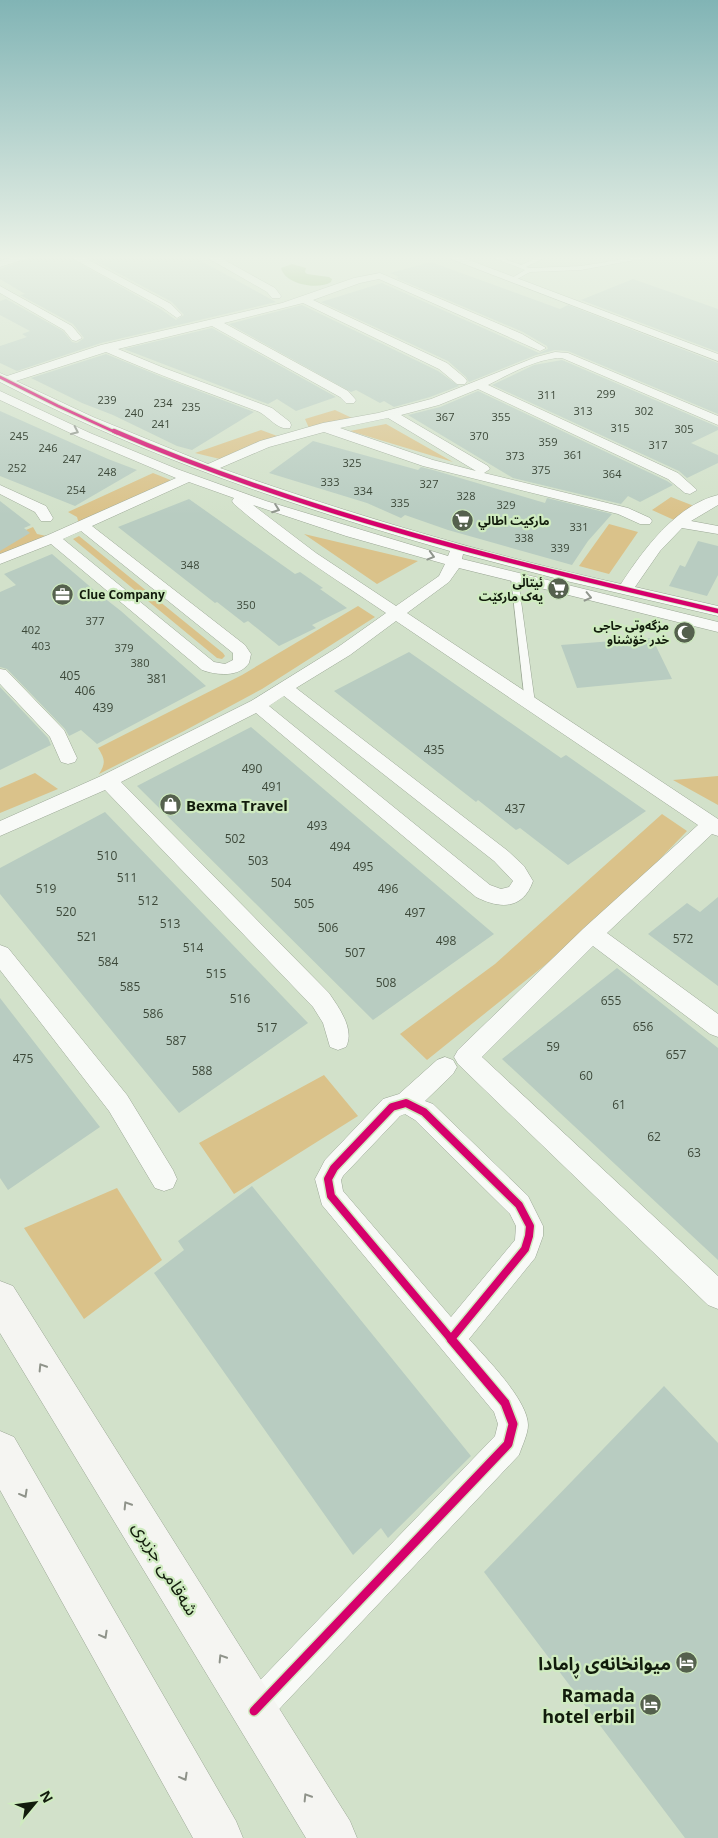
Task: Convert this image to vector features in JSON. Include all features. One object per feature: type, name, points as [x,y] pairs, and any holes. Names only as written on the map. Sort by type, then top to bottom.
[{"type":"street","points":[[3,378],[123,343]]},
{"type":"street","points":[[251,343],[344,394],[350,400]]},
{"type":"street","points":[[394,343],[443,366],[461,380]]},
{"type":"street","points":[[530,343],[540,348]]},
{"type":"street","points":[[678,343],[718,358]]},
{"type":"street","points":[[105,347],[160,371],[268,411],[285,426]]},
{"type":"street","points":[[210,468],[273,441],[323,426],[389,414],[436,402],[546,357],[564,355],[718,421]]},
{"type":"street","points":[[3,378],[67,410],[210,468],[318,506],[540,570],[718,611]]},
{"type":"street","points":[[479,385],[673,476],[690,490]]},
{"type":"street","points":[[0,394],[47,419],[103,444],[292,514],[514,579],[718,627]]},
{"type":"street","points":[[47,419],[67,410]]},
{"type":"street","points":[[389,414],[510,484]]},
{"type":"street","points":[[323,426],[428,463],[623,511],[646,521]]},
{"type":"street","points":[[0,559],[53,538],[189,477]]},
{"type":"street","points":[[0,489],[41,509],[46,518]]},
{"type":"street","points":[[228,491],[259,518],[311,556],[398,612],[714,827],[592,934],[466,1057],[718,1295]]},
{"type":"street","points":[[626,590],[655,545],[677,522],[718,499]]},
{"type":"street","points":[[677,522],[718,530]]},
{"type":"street","points":[[53,538],[208,666],[215,669],[228,669],[241,663],[243,654],[239,649],[82,525]]},
{"type":"street","points":[[0,829],[108,781],[257,705],[285,688],[344,651],[444,579],[450,571],[459,548]]},
{"type":"street","points":[[0,674],[58,734],[68,758]]},
{"type":"street","points":[[257,705],[483,891],[494,897],[505,898],[521,888],[523,881],[501,856],[285,688]]},
{"type":"street","points":[[108,781],[322,1000],[334,1021],[338,1040]]},
{"type":"street","points":[[592,934],[718,1027]]},
{"type":"street","points":[[0,954],[118,1103],[164,1178]]},
{"type":"street","points":[[406,1104],[445,1067]]},
{"type":"street","points":[[254,1711],[508,1444],[513,1424],[505,1403],[451,1339],[331,1196],[328,1179],[334,1168],[392,1106],[406,1104],[424,1112],[519,1205],[528,1219],[531,1236],[525,1249],[451,1339]]},
{"type":"street","name":"شەقامی جزیری","points":[[0,1299],[332,1838]]},
{"type":"street","points":[[0,1452],[219,1838]]},
{"type":"lane","points":[[514,579],[530,703]]},
{"type":"shaded area","points":[[335,410],[352,418],[309,428],[305,419]]},
{"type":"shaded area","points":[[386,424],[453,462],[350,431]]},
{"type":"shaded area","points":[[261,430],[280,437],[220,459],[195,453]]},
{"type":"shaded area","points":[[153,473],[173,481],[79,524],[77,517],[68,512]]},
{"type":"shaded area","points":[[671,497],[694,506],[674,520],[652,510]]},
{"type":"shaded area","points":[[609,524],[638,532],[609,574],[579,566]]},
{"type":"shaded area","points":[[33,527],[37,534],[51,537],[0,557],[0,541]]},
{"type":"shaded area","points":[[304,534],[418,561],[377,584]]},
{"type":"shaded area","points":[[79,536],[225,656],[222,659],[217,658],[73,539]]},
{"type":"shaded area","points":[[358,606],[375,617],[262,689],[99,774],[104,761],[98,748],[242,675]]},
{"type":"shaded area","points":[[35,773],[58,789],[0,813],[0,788]]},
{"type":"shaded area","points":[[718,776],[718,805],[673,780]]},
{"type":"shaded area","points":[[662,814],[687,831],[601,920],[427,1060],[400,1034],[495,964]]},
{"type":"shaded area","points":[[324,1075],[358,1116],[234,1194],[199,1143]]},
{"type":"shaded area","points":[[117,1188],[162,1260],[84,1319],[24,1228]]},
{"type":"building","points":[[10,343],[102,343],[17,371],[0,363],[0,346]]},
{"type":"building","points":[[150,343],[239,343],[336,397],[296,411],[277,399],[268,404],[124,349]]},
{"type":"building","points":[[263,343],[380,343],[438,371],[459,386],[430,397],[394,407],[384,401],[380,403],[356,390],[351,392]]},
{"type":"building","points":[[409,343],[516,343],[539,353],[548,349],[541,343],[666,343],[718,363],[718,414],[568,351],[555,350],[536,355],[469,382],[448,361]]},
{"type":"building","points":[[694,343],[718,343],[718,352]]},
{"type":"building","points":[[106,354],[254,412],[192,450],[177,446],[31,378]]},
{"type":"building","points":[[562,360],[718,427],[718,430],[691,443],[718,455],[718,463],[687,478],[679,471],[492,385],[534,365]]},
{"type":"building","points":[[478,391],[673,485],[640,502],[628,496],[621,504],[513,478],[408,415],[440,407]]},
{"type":"building","points":[[0,411],[137,470],[75,506],[0,476]]},
{"type":"building","points":[[313,441],[418,470],[421,467],[433,470],[545,503],[547,498],[612,514],[588,541],[572,565],[448,530],[405,515],[401,518],[367,503],[269,473]]},
{"type":"building","points":[[189,499],[295,574],[300,572],[347,608],[312,625],[316,628],[279,646],[248,621],[244,623],[217,602],[215,603],[118,527]]},
{"type":"building","points":[[0,501],[31,525],[24,528],[30,533],[0,551]]},
{"type":"building","points":[[698,541],[718,546],[718,575],[707,596],[669,586],[680,565],[685,567]]},
{"type":"building","points":[[52,554],[121,611],[206,686],[97,744],[81,730],[69,736],[65,729],[7,669],[0,667],[0,592],[16,585],[4,574]]},
{"type":"building","points":[[652,638],[672,679],[577,688],[561,645]]},
{"type":"building","points":[[409,652],[561,758],[566,755],[646,811],[568,865],[520,828],[516,830],[478,800],[476,802],[334,691]]},
{"type":"building","points":[[0,687],[48,738],[51,745],[0,770]]},
{"type":"building","points":[[251,727],[494,934],[373,1020],[137,786]]},
{"type":"building","points":[[105,812],[308,1023],[179,1113],[0,894],[0,868]]},
{"type":"building","points":[[718,897],[718,986],[648,934],[687,903],[700,912]]},
{"type":"building","points":[[617,968],[718,1048],[718,1260],[502,1059]]},
{"type":"building","points":[[0,998],[100,1127],[8,1190],[0,1178]]},
{"type":"building","points":[[252,1186],[471,1456],[388,1538],[381,1528],[353,1555],[154,1273],[184,1250],[178,1241]]},
{"type":"building","name":"Ramada hotel erbil","points":[[664,1386],[718,1443],[718,1838],[685,1838],[484,1572]]},
{"type":"cycle path","points":[[0,377],[88,420],[149,445],[241,480],[315,505],[427,540],[502,560],[584,581],[718,611]]},
{"type":"cycle path","points":[[254,1711],[508,1444],[513,1424],[505,1403],[331,1196],[328,1179],[334,1168],[392,1107],[406,1103],[424,1112],[519,1205],[530,1226],[525,1249],[451,1339]]},
{"type":"place","name":"ماركيت اطالي","points":[[462,520]]},
{"type":"place","name":"ئیتاڵی یەک مارکێت","points":[[559,589]]},
{"type":"place","name":"Clue Company","points":[[63,594]]},
{"type":"place","name":"مزگه‌وتی حاجی خدر خۆشناو","points":[[685,632]]},
{"type":"place","name":"Bexma Travel","points":[[170,805]]},
{"type":"place","name":"میوانخانەی ڕامادا","points":[[687,1663]]},
{"type":"place","name":"Ramada hotel erbil","points":[[651,1705]]}]
